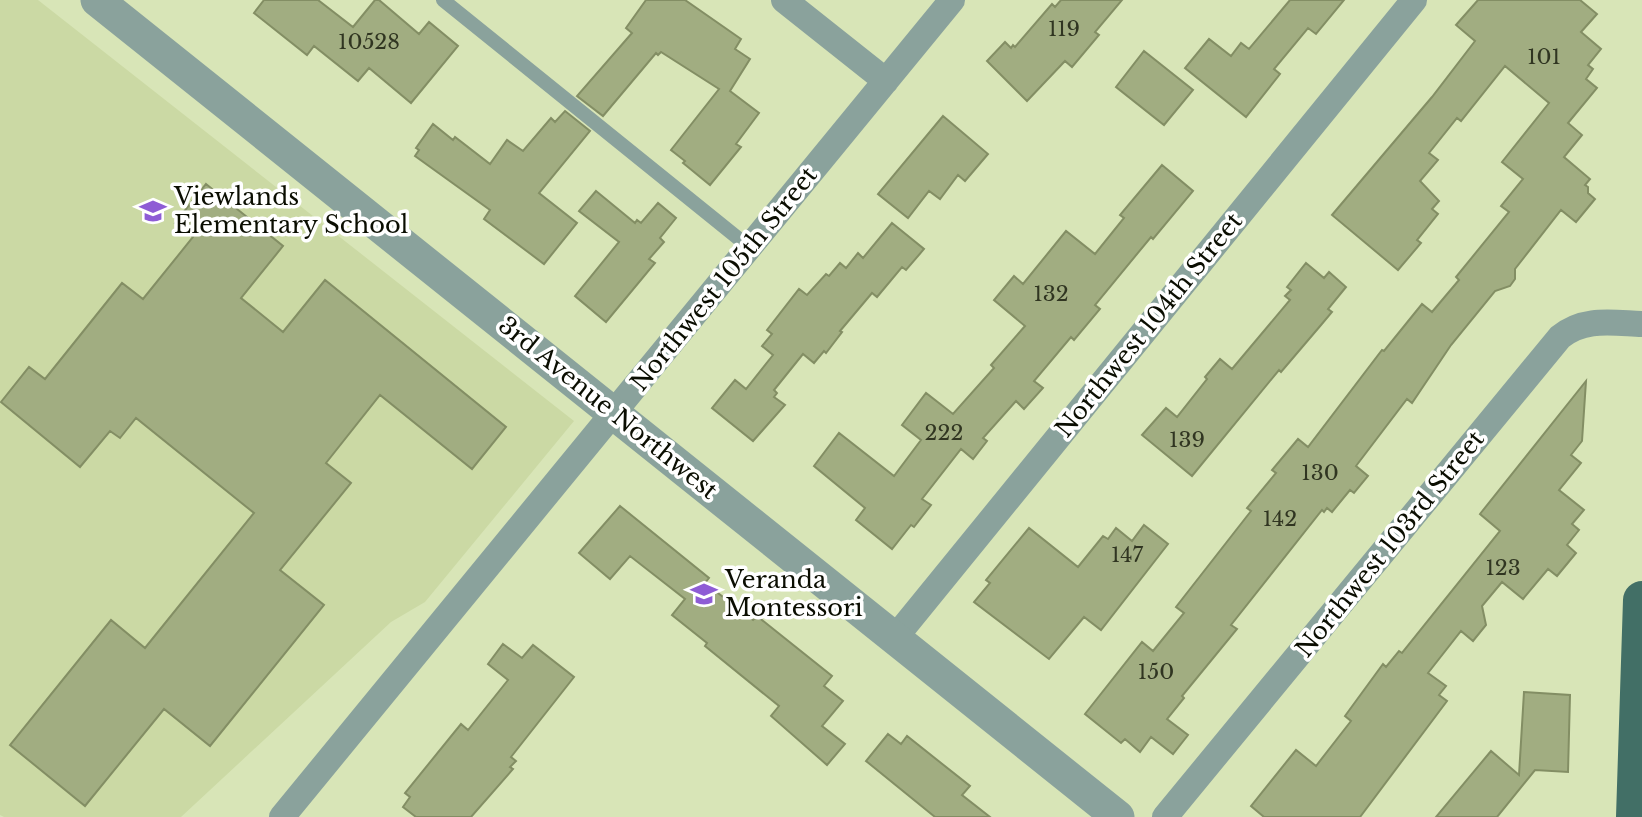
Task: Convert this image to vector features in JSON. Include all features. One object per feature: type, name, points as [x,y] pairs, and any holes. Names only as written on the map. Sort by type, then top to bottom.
[{"type":"main road","points":[[1635,817],[1642,600]]},
{"type":"street","name":"3rd Avenue Northwest","points":[[97,0],[1118,817]]},
{"type":"street","points":[[784,0],[886,81]]},
{"type":"street","name":"Northwest 105th Street","points":[[282,817],[952,0]]},
{"type":"street","name":"Northwest 104th Street","points":[[894,639],[1410,6]]},
{"type":"street","name":"Northwest 103rd Street","points":[[1166,817],[1560,337],[1568,330],[1584,324],[1642,324]]},
{"type":"lane","points":[[443,0],[749,247]]},
{"type":"shaded area","name":"Viewlands Elementary School","points":[[0,0],[38,0],[574,421],[425,602],[391,622],[181,817],[0,815]]},
{"type":"building","points":[[264,0],[318,0],[353,27],[375,0],[379,0],[419,34],[429,22],[458,46],[411,103],[369,68],[358,81],[314,46],[307,55],[254,13]]},
{"type":"building","points":[[646,0],[685,0],[741,39],[735,49],[750,59],[730,91],[759,113],[736,144],[741,147],[710,185],[671,150],[719,89],[661,52],[658,55],[656,53],[603,116],[577,96],[632,33],[626,28]]},
{"type":"building","points":[[1061,0],[1122,0],[1095,32],[1099,35],[1072,67],[1065,61],[1027,101],[987,61],[1005,42],[1011,48],[1013,45],[1015,47],[1052,4],[1055,7]]},
{"type":"building","points":[[1290,0],[1344,0],[1316,34],[1308,28],[1274,69],[1280,74],[1246,117],[1185,68],[1209,39],[1231,56],[1241,43],[1249,49]]},
{"type":"building","points":[[1478,0],[1580,0],[1597,14],[1581,32],[1601,49],[1588,65],[1593,69],[1586,79],[1597,88],[1568,123],[1582,135],[1564,157],[1590,179],[1585,185],[1588,187],[1588,193],[1595,199],[1576,222],[1561,210],[1515,269],[1515,279],[1510,286],[1495,291],[1451,345],[1412,403],[1407,399],[1356,466],[1368,476],[1354,493],[1350,490],[1332,512],[1327,508],[1324,512],[1322,510],[1231,625],[1237,629],[1182,696],[1184,698],[1167,719],[1188,735],[1173,754],[1151,737],[1140,752],[1125,739],[1121,743],[1085,714],[1142,642],[1153,651],[1184,613],[1176,607],[1251,511],[1247,508],[1276,473],[1272,470],[1298,439],[1308,447],[1382,350],[1384,351],[1422,304],[1432,312],[1459,280],[1456,277],[1509,212],[1501,206],[1523,179],[1502,162],[1549,103],[1505,66],[1461,121],[1457,118],[1429,153],[1438,160],[1420,181],[1439,201],[1432,209],[1438,214],[1417,240],[1421,243],[1398,270],[1332,215],[1432,97],[1475,41],[1456,25]]},
{"type":"building","points":[[1144,51],[1193,90],[1164,125],[1116,87]]},
{"type":"building","points":[[565,111],[590,131],[539,193],[577,223],[544,264],[484,219],[490,210],[415,156],[419,150],[416,148],[433,124],[490,164],[507,140],[523,151],[551,118],[555,122]]},
{"type":"building","points":[[943,116],[988,154],[965,181],[958,175],[940,199],[929,191],[908,218],[878,194]]},
{"type":"building","points":[[1162,165],[1193,191],[1095,305],[1100,309],[1074,340],[1071,337],[1034,381],[1043,388],[1024,409],[1016,401],[983,438],[987,441],[973,459],[961,449],[922,499],[931,505],[892,549],[856,520],[865,508],[814,466],[839,433],[894,476],[921,440],[902,425],[926,393],[953,414],[994,368],[991,365],[1025,326],[994,300],[1014,276],[1023,284],[1066,231],[1095,254],[1124,218],[1120,215]]},
{"type":"building","points":[[206,184],[283,246],[241,298],[283,332],[325,280],[506,427],[472,469],[380,395],[326,463],[351,483],[280,570],[324,605],[210,746],[164,709],[85,806],[10,745],[111,620],[145,648],[254,513],[136,418],[120,438],[110,431],[80,467],[1,402],[29,367],[45,379],[122,283],[143,299],[193,237],[175,223]]},
{"type":"building","points":[[596,191],[635,223],[637,220],[641,223],[658,203],[676,218],[660,238],[664,242],[649,259],[655,263],[606,322],[575,296],[619,242],[579,211]]},
{"type":"building","points":[[892,223],[924,249],[906,270],[902,267],[877,297],[872,293],[840,331],[842,332],[826,353],[824,351],[814,363],[803,354],[774,390],[777,393],[774,397],[785,405],[753,441],[712,408],[735,380],[746,389],[773,355],[762,346],[772,334],[767,330],[799,289],[807,295],[840,263],[846,268],[858,253],[863,258]]},
{"type":"building","points":[[1306,263],[1324,278],[1329,272],[1346,287],[1328,309],[1332,312],[1281,372],[1279,370],[1192,476],[1142,435],[1166,408],[1177,417],[1220,359],[1232,369],[1290,300],[1285,296],[1291,290],[1287,287]]},
{"type":"building","points":[[1586,381],[1582,441],[1571,455],[1581,463],[1559,490],[1584,510],[1572,524],[1579,530],[1567,545],[1576,553],[1557,576],[1548,569],[1523,599],[1502,582],[1482,606],[1486,625],[1473,641],[1461,631],[1428,673],[1446,686],[1439,695],[1447,701],[1360,817],[1264,817],[1251,806],[1296,750],[1316,766],[1351,721],[1345,716],[1383,664],[1386,667],[1399,651],[1402,653],[1500,531],[1480,514]]},
{"type":"building","points":[[620,506],[709,578],[705,583],[753,620],[757,616],[832,676],[824,686],[843,701],[822,726],[845,744],[827,765],[771,716],[779,706],[705,646],[707,643],[672,615],[685,599],[630,556],[610,579],[579,553]]},
{"type":"building","points":[[1144,525],[1168,544],[1101,630],[1084,617],[1049,659],[974,602],[990,583],[986,580],[1029,528],[1078,567],[1103,536],[1108,539],[1116,528],[1132,541]]},
{"type":"building","points":[[503,644],[522,658],[533,645],[574,677],[511,757],[516,761],[510,767],[513,769],[471,817],[416,817],[403,807],[410,797],[405,793],[461,724],[468,730],[508,680],[488,664]]},
{"type":"building","points":[[1524,692],[1570,695],[1568,772],[1535,770],[1497,817],[1436,817],[1491,751],[1519,775]]},
{"type":"building","points":[[888,734],[901,744],[907,736],[970,786],[962,795],[990,817],[935,817],[866,761]]},
{"type":"place","name":"Viewlands Elementary School","points":[[153,211]]},
{"type":"place","name":"Veranda Montessori","points":[[704,594]]}]
